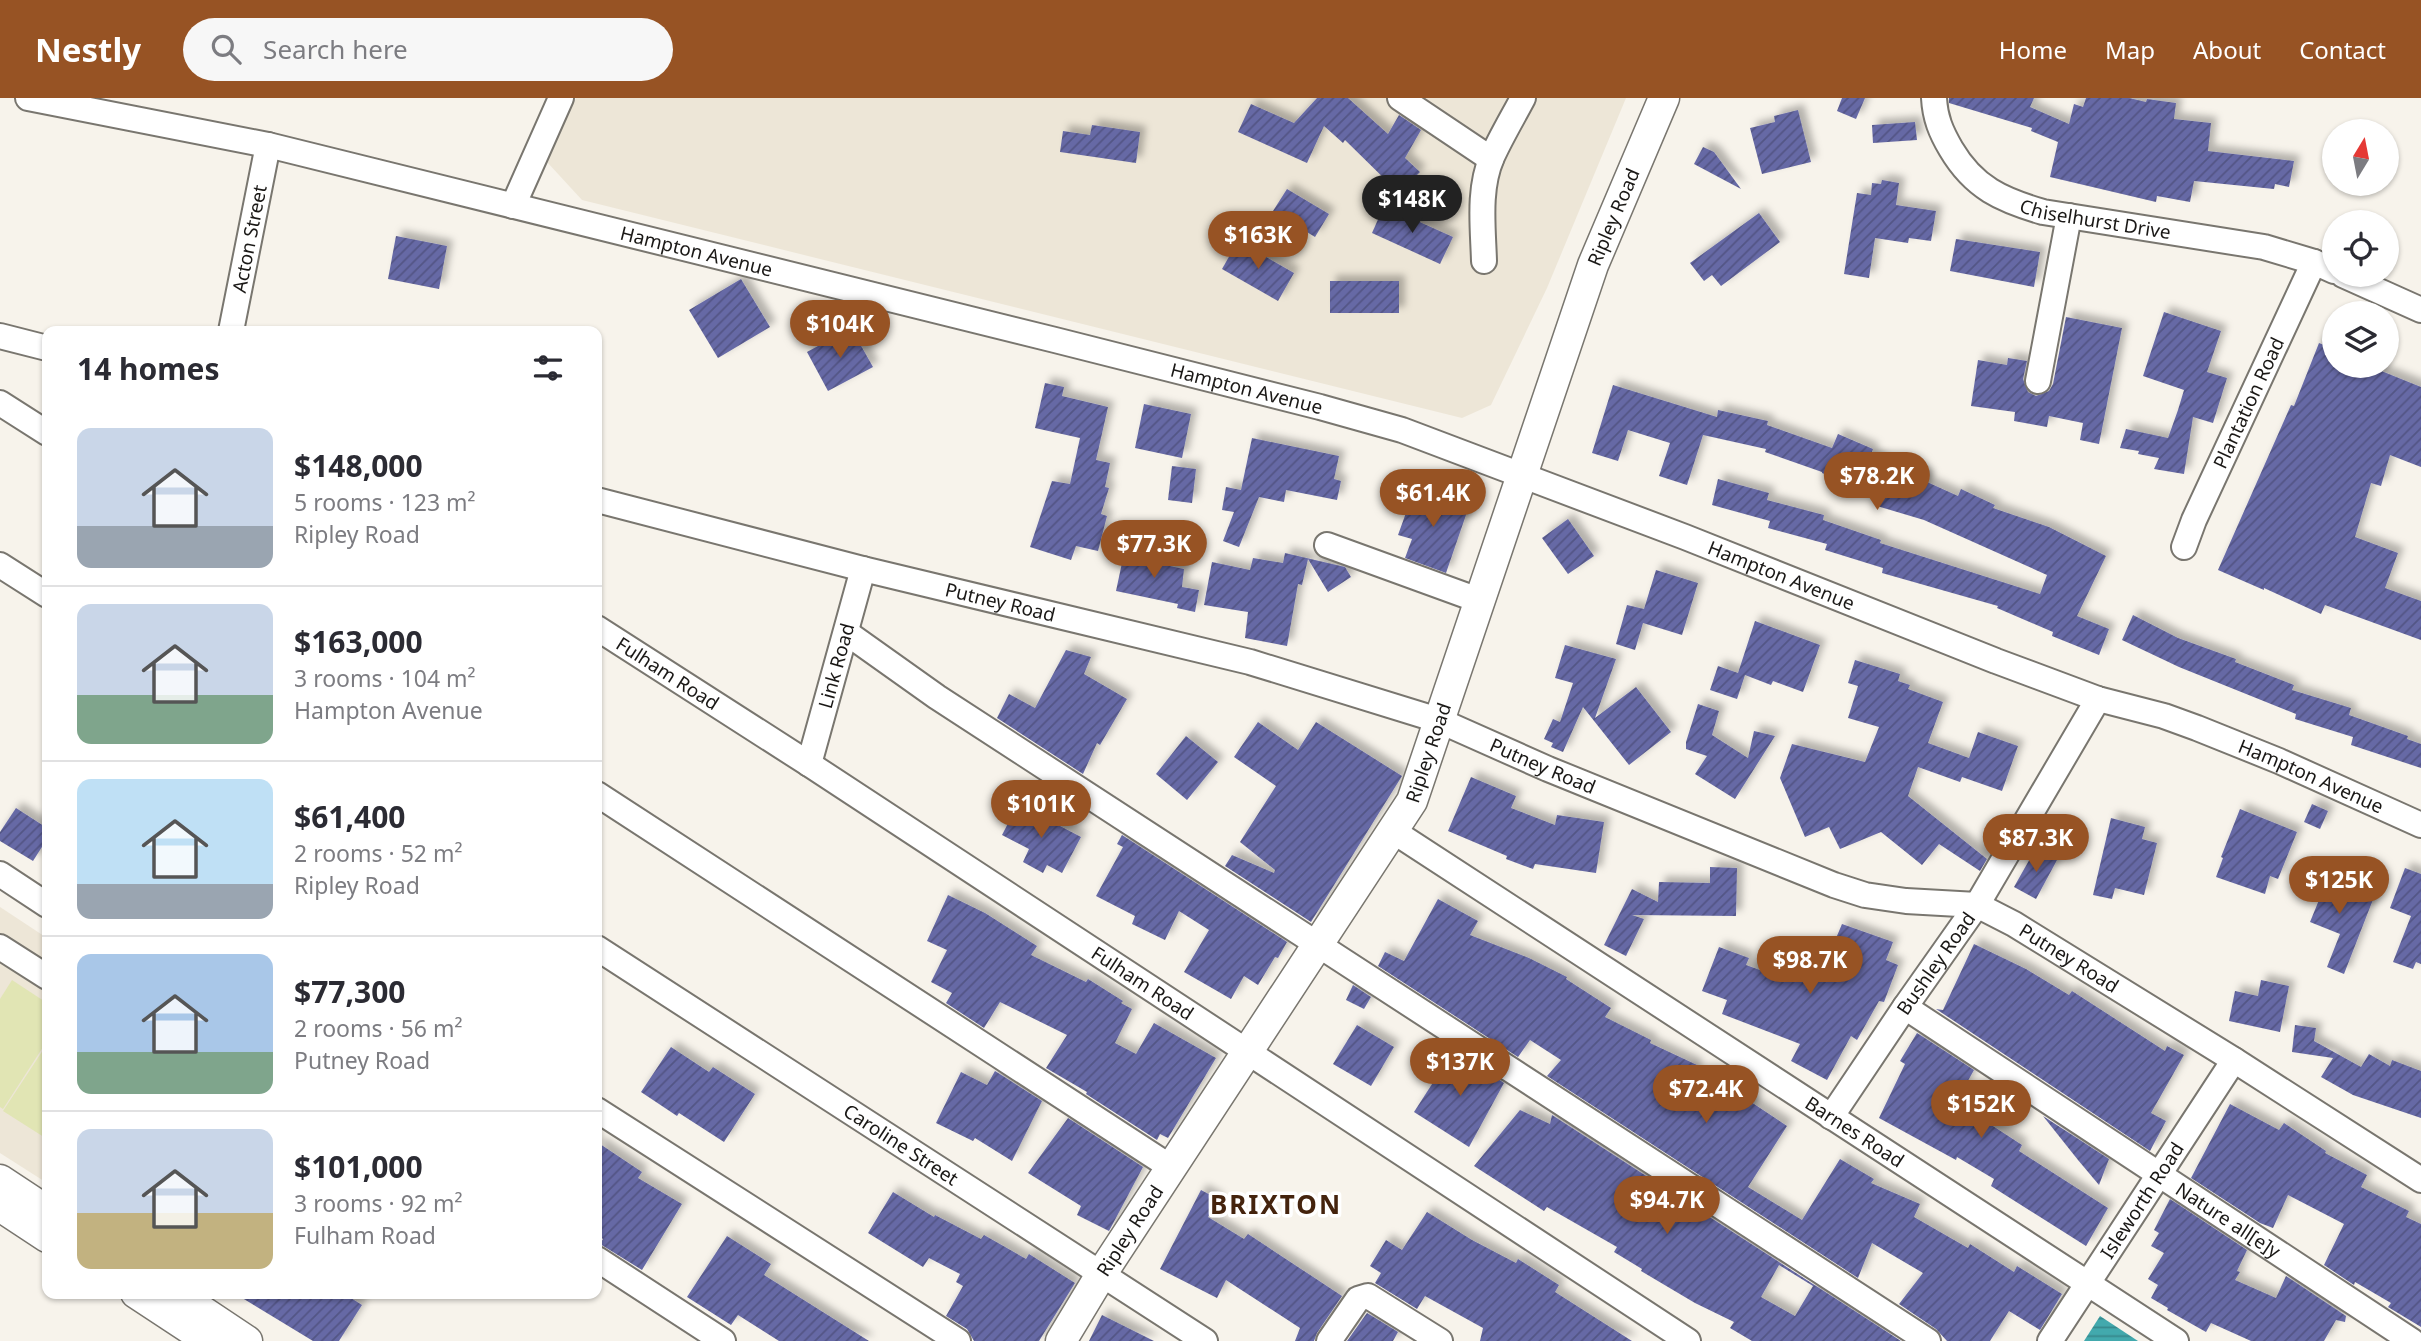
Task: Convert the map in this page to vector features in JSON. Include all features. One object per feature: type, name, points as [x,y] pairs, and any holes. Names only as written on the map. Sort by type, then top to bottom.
[{"type":"main road","name":"Ripley Road","points":[[1061,1341],[1102,1273],[1412,801],[1593,265],[1664,98]]},
{"type":"main road","points":[[0,1180],[42,1207]]},
{"type":"main road","points":[[0,1206],[42,1234]]},
{"type":"main road","points":[[144,1299],[209,1341]]},
{"type":"main road","points":[[183,1299],[247,1341]]},
{"type":"street","name":"Hampton Avenue","points":[[28,98],[268,145],[1320,407],[1402,430],[1698,542],[1870,612],[2098,699],[2164,716],[2197,728],[2279,761],[2421,825]]},
{"type":"street","points":[[513,206],[561,98]]},
{"type":"street","points":[[1400,98],[1491,159]]},
{"type":"street","points":[[1484,261],[1482,201],[1491,159],[1523,98]]},
{"type":"street","name":"Chiselhurst Drive","points":[[1934,98],[1940,130],[1961,166],[1980,185],[2009,202],[2043,212],[2264,247],[2322,266]]},
{"type":"street","name":"Acton Street","points":[[232,326],[268,145]]},
{"type":"street","points":[[2038,381],[2069,216]]},
{"type":"street","name":"Plantation Road","points":[[2184,547],[2194,520],[2322,271]]},
{"type":"street","points":[[2370,287],[2421,310]]},
{"type":"street","points":[[0,335],[42,347]]},
{"type":"street","points":[[0,403],[42,430]]},
{"type":"street","name":"Putney Road","points":[[602,501],[863,569],[1250,662],[1438,720],[1548,769],[1834,885],[1865,895],[1906,901],[1977,905],[2014,924],[2234,1060],[2421,1180]]},
{"type":"street","points":[[1327,545],[1481,601]]},
{"type":"street","points":[[0,565],[42,592]]},
{"type":"street","name":"Link Road","points":[[809,764],[863,569]]},
{"type":"street","name":"Fulham Road","points":[[602,631],[1688,1341]]},
{"type":"street","points":[[847,633],[937,697],[1928,1341]]},
{"type":"street","name":"Bushley Road","points":[[1832,1117],[1977,905],[2098,699]]},
{"type":"street","points":[[602,797],[1172,1168]]},
{"type":"street","name":"Barnes Road","points":[[1394,831],[2176,1341]]},
{"type":"street","points":[[0,874],[42,902]]},
{"type":"street","points":[[0,947],[42,974]]},
{"type":"street","name":"Caroline Street","points":[[602,951],[1205,1341]]},
{"type":"street","name":"Nature all[e]y","points":[[1905,1007],[2412,1341]]},
{"type":"street","name":"Isleworth Road","points":[[2050,1341],[2234,1060]]},
{"type":"street","points":[[602,1113],[958,1341]]},
{"type":"street","points":[[602,1262],[723,1341]]},
{"type":"street","points":[[1329,1341],[1358,1298],[1368,1296],[1440,1341]]},
{"type":"shaded area","points":[[576,98],[1626,98],[1547,288],[1491,405],[1462,418],[582,200],[547,162]]},
{"type":"shaded area","points":[[0,907],[42,935],[42,1180],[0,1153]]},
{"type":"green space","points":[[12,980],[42,1000],[42,1049],[3,1109],[0,1107],[0,999]]},
{"type":"green space","points":[[42,1052],[42,1136],[3,1111]]},
{"type":"water","points":[[2100,1316],[2138,1341],[2084,1341]]},
{"type":"building","points":[[1317,98],[1348,98],[1388,134],[1399,115],[1421,130],[1405,158],[1420,172],[1399,193],[1345,140],[1343,143],[1324,126],[1307,163],[1238,132],[1251,104],[1294,123]]},
{"type":"building","points":[[1842,98],[1865,98],[1856,119],[1837,111]]},
{"type":"building","points":[[1949,98],[2034,98],[2030,107],[2069,124],[2074,104],[2083,107],[2086,98],[2129,98],[2146,102],[2147,99],[2176,103],[2174,119],[2211,123],[2208,151],[2294,161],[2289,187],[2275,184],[2274,189],[2194,181],[2190,202],[2157,196],[2156,202],[2050,177],[2058,142],[2031,131],[2032,128],[1949,103]]},
{"type":"building","points":[[1798,110],[1811,162],[1762,174],[1750,128],[1775,122],[1774,116]]},
{"type":"building","points":[[1915,122],[1917,140],[1873,143],[1872,125]]},
{"type":"building","points":[[1092,125],[1140,132],[1136,163],[1060,152],[1063,131],[1090,135]]},
{"type":"building","points":[[1703,147],[1714,152],[1741,189],[1694,164]]},
{"type":"building","points":[[1882,180],[1899,183],[1896,205],[1936,211],[1931,241],[1909,238],[1908,243],[1875,238],[1869,278],[1844,274],[1857,193],[1871,195],[1872,183],[1881,184]]},
{"type":"building","points":[[1287,189],[1329,214],[1315,237],[1273,211]]},
{"type":"building","points":[[1384,206],[1453,237],[1440,264],[1372,233]]},
{"type":"building","points":[[1759,213],[1780,242],[1721,286],[1712,275],[1704,281],[1690,263]]},
{"type":"building","points":[[396,236],[447,246],[439,289],[388,279]]},
{"type":"building","points":[[1956,239],[2040,252],[2034,287],[1950,271]]},
{"type":"building","points":[[1238,241],[1294,273],[1278,301],[1222,269]]},
{"type":"building","points":[[741,279],[770,327],[718,358],[689,310]]},
{"type":"building","points":[[1330,281],[1399,281],[1399,313],[1330,313]]},
{"type":"building","points":[[2164,312],[2221,331],[2207,372],[2227,378],[2213,423],[2193,417],[2184,474],[2154,469],[2159,458],[2120,448],[2126,429],[2168,438],[2178,410],[2184,390],[2143,376]]},
{"type":"building","points":[[2066,317],[2122,328],[2099,444],[2080,440],[2083,423],[2049,416],[2047,427],[2014,421],[2015,412],[1971,406],[1978,360],[2007,365],[2008,358],[2027,361],[2023,379],[2028,392],[2036,396],[2049,391],[2053,384]]},
{"type":"building","points":[[851,328],[873,367],[828,391],[807,352]]},
{"type":"building","points":[[2319,343],[2322,344],[2322,378],[2399,378],[2421,387],[2421,467],[2390,455],[2381,486],[2371,483],[2355,537],[2398,553],[2385,588],[2421,601],[2421,640],[2325,605],[2321,614],[2218,570],[2291,405],[2294,406]]},
{"type":"building","points":[[1045,383],[1064,387],[1062,396],[1108,407],[1096,460],[1110,463],[1105,487],[1109,488],[1101,514],[1107,516],[1098,551],[1076,546],[1071,560],[1030,547],[1052,481],[1070,484],[1080,438],[1035,428]]},
{"type":"building","points":[[1613,385],[1717,417],[1718,410],[1768,421],[1767,425],[1832,448],[1838,434],[1873,449],[1871,454],[1881,459],[1880,461],[1929,476],[1927,482],[1958,496],[1961,489],[1995,505],[1993,508],[2049,527],[2106,556],[2077,616],[2109,629],[2099,655],[2052,636],[2053,632],[1997,608],[1998,606],[1882,573],[1883,568],[1825,550],[1827,544],[1768,528],[1770,521],[1712,505],[1718,479],[1769,493],[1767,500],[1824,515],[1823,520],[1881,540],[1880,543],[2040,594],[2047,575],[1924,520],[1877,506],[1880,497],[1822,472],[1765,452],[1766,449],[1703,435],[1687,485],[1659,476],[1670,443],[1628,430],[1618,461],[1592,453]]},
{"type":"building","points":[[1144,404],[1191,414],[1182,458],[1135,448]]},
{"type":"building","points":[[1252,438],[1339,456],[1334,479],[1341,481],[1337,500],[1286,490],[1284,502],[1259,497],[1239,547],[1223,541],[1234,512],[1222,510],[1226,487],[1241,490]]},
{"type":"building","points":[[1172,466],[1196,469],[1192,503],[1168,500]]},
{"type":"building","points":[[1433,486],[1457,495],[1453,507],[1467,512],[1446,573],[1405,558],[1412,539],[1398,535],[1411,499],[1427,504]]},
{"type":"building","points":[[1568,519],[1594,556],[1568,574],[1542,538]]},
{"type":"building","points":[[1126,544],[1148,549],[1146,561],[1184,569],[1182,587],[1199,590],[1195,612],[1177,608],[1178,604],[1116,591]]},
{"type":"building","points":[[1285,553],[1345,567],[1351,577],[1328,592],[1308,559],[1302,585],[1298,584],[1287,646],[1245,638],[1248,612],[1204,605],[1212,562],[1250,570],[1253,558],[1283,563]]},
{"type":"building","points":[[1656,570],[1698,583],[1682,635],[1643,623],[1635,650],[1616,644],[1627,605],[1644,609]]},
{"type":"building","points":[[2133,615],[2178,638],[2236,659],[2235,662],[2294,685],[2292,690],[2351,708],[2349,715],[2408,736],[2407,739],[2421,744],[2421,768],[2351,745],[2353,737],[2295,719],[2296,714],[2179,667],[2122,640]]},
{"type":"building","points":[[1755,621],[1820,645],[1803,692],[1773,681],[1771,685],[1745,675],[1737,699],[1710,690],[1718,666],[1738,673]]},
{"type":"building","points":[[1565,645],[1616,659],[1595,718],[1636,687],[1671,732],[1629,765],[1583,707],[1563,752],[1551,747],[1553,743],[1544,739],[1553,719],[1560,722],[1573,683],[1555,678]]},
{"type":"building","points":[[1066,650],[1091,657],[1084,674],[1127,699],[1100,745],[1097,743],[1083,774],[997,718],[1009,694],[1035,708]]},
{"type":"building","points":[[1855,660],[1900,674],[1898,681],[1910,685],[1908,689],[1943,702],[1928,743],[1969,758],[1978,732],[2018,746],[2002,791],[1962,777],[1960,782],[1918,767],[1908,796],[1987,859],[1980,871],[1939,844],[1922,865],[1881,832],[1840,849],[1829,827],[1805,837],[1780,778],[1792,744],[1865,762],[1879,727],[1848,718],[1858,686],[1848,683]]},
{"type":"building","points":[[1698,704],[1719,711],[1712,735],[1748,758],[1754,731],[1775,736],[1735,799],[1695,774],[1707,756],[1686,749]]},
{"type":"building","points":[[1258,722],[1298,750],[1316,722],[1402,776],[1311,922],[1225,866],[1232,855],[1274,873],[1275,870],[1240,842],[1276,786],[1234,757]]},
{"type":"building","points":[[1186,736],[1218,762],[1187,800],[1156,774]]},
{"type":"building","points":[[1471,777],[1516,796],[1511,808],[1555,825],[1557,815],[1604,822],[1596,873],[1535,864],[1533,869],[1448,831]]},
{"type":"building","points":[[1018,804],[1081,837],[1062,873],[1047,865],[1043,873],[1023,862],[1029,849],[1002,835]]},
{"type":"building","points":[[2312,804],[2328,811],[2320,829],[2304,822]]},
{"type":"building","points":[[16,808],[42,825],[42,847],[33,861],[0,841],[0,832]]},
{"type":"building","points":[[2240,809],[2297,832],[2278,879],[2270,876],[2265,894],[2216,877]]},
{"type":"building","points":[[2111,818],[2145,827],[2142,839],[2157,843],[2144,895],[2115,888],[2112,899],[2093,895]]},
{"type":"building","points":[[1122,835],[1287,942],[1258,985],[1244,976],[1231,999],[1184,972],[1209,930],[1179,911],[1165,940],[1132,924],[1135,916],[1096,896],[1123,847],[1117,844]]},
{"type":"building","points":[[2036,848],[2057,860],[2036,899],[2014,887]]},
{"type":"building","points":[[1710,867],[1737,868],[1736,916],[1632,915],[1644,919],[1626,956],[1604,945],[1632,889],[1658,902],[1659,882],[1710,883]]},
{"type":"building","points":[[2405,868],[2421,874],[2421,964],[2416,962],[2413,969],[2393,962],[2411,916],[2390,908]]},
{"type":"building","points":[[2307,875],[2326,881],[2327,879],[2374,897],[2344,974],[2327,967],[2340,934],[2310,922],[2319,900],[2301,894]]},
{"type":"building","points":[[948,895],[985,913],[1037,946],[1031,955],[1086,982],[1088,979],[1123,1001],[1121,1003],[1132,1009],[1115,1043],[1136,1054],[1154,1023],[1216,1058],[1168,1138],[1160,1134],[1157,1140],[1086,1094],[1087,1092],[1046,1068],[1067,1035],[1000,1002],[984,1028],[946,1003],[952,993],[931,982],[947,950],[927,941]]},
{"type":"building","points":[[1438,899],[1478,921],[1470,935],[1529,958],[1567,977],[1566,979],[1611,1008],[1605,1017],[1651,1040],[1650,1043],[1697,1065],[1693,1075],[1751,1102],[1787,1126],[1748,1187],[1802,1220],[1840,1159],[1874,1179],[1871,1183],[1920,1204],[1914,1217],[1968,1248],[1970,1244],[2014,1272],[2017,1266],[2062,1294],[2040,1330],[2009,1311],[1990,1341],[1947,1341],[1936,1329],[1899,1304],[1923,1273],[1872,1243],[1858,1278],[1547,1076],[1561,1060],[1530,1040],[1518,1057],[1378,966],[1385,952],[1404,961]]},
{"type":"building","points":[[1842,924],[1893,942],[1886,960],[1898,965],[1884,1002],[1879,1001],[1857,1040],[1851,1036],[1827,1080],[1791,1061],[1800,1044],[1722,1014],[1727,1000],[1702,991],[1719,947],[1749,958],[1746,965],[1790,981],[1800,952],[1826,962]]},
{"type":"building","points":[[1974,944],[2026,969],[2069,995],[2072,991],[2165,1051],[2167,1046],[2184,1055],[2151,1113],[2166,1121],[2150,1151],[1936,1009],[1943,1010]]},
{"type":"building","points":[[2261,980],[2289,986],[2280,1032],[2229,1021],[2235,991],[2258,996]]},
{"type":"building","points":[[1353,985],[1371,997],[1364,1009],[1346,1000]]},
{"type":"building","points":[[1357,1025],[1394,1047],[1371,1086],[1333,1064]]},
{"type":"building","points":[[2295,1025],[2316,1028],[2314,1041],[2361,1067],[2369,1054],[2390,1066],[2392,1060],[2421,1071],[2421,1118],[2353,1095],[2321,1077],[2333,1058],[2292,1052]]},
{"type":"building","points":[[1917,1033],[1974,1070],[1956,1102],[2022,1145],[2019,1151],[2108,1208],[2086,1246],[1991,1186],[1994,1179],[1879,1118],[1905,1064],[1900,1061]]},
{"type":"building","points":[[671,1047],[709,1072],[713,1067],[755,1094],[724,1142],[641,1092]]},
{"type":"building","points":[[1454,1050],[1504,1083],[1469,1147],[1414,1112]]},
{"type":"building","points":[[995,1071],[1042,1101],[1012,1161],[975,1138],[973,1141],[936,1123],[961,1072],[987,1085]]},
{"type":"building","points":[[2230,1104],[2279,1130],[2284,1123],[2326,1151],[2325,1153],[2367,1175],[2361,1187],[2409,1211],[2406,1217],[2421,1224],[2421,1327],[2388,1307],[2391,1303],[2355,1282],[2354,1285],[2324,1265],[2344,1224],[2288,1195],[2273,1228],[2260,1223],[2191,1178]]},
{"type":"building","points":[[1520,1110],[1550,1124],[1552,1115],[1901,1341],[1752,1341],[1730,1328],[1734,1322],[1641,1271],[1642,1269],[1614,1252],[1617,1247],[1547,1207],[1544,1211],[1474,1166]],"holes":[[[1779,1265],[1813,1286],[1795,1316],[1761,1297]]]},
{"type":"building","points":[[2043,1116],[2109,1159],[2099,1185],[2078,1160]]},
{"type":"building","points":[[1068,1118],[1143,1167],[1109,1231],[1077,1215],[1081,1206],[1028,1173]]},
{"type":"building","points":[[602,1145],[642,1172],[638,1178],[682,1204],[642,1270],[602,1245]]},
{"type":"building","points":[[1201,1190],[1218,1199],[1208,1217],[1244,1239],[1248,1234],[1342,1296],[1314,1341],[1295,1341],[1300,1328],[1226,1280],[1217,1298],[1160,1269]]},
{"type":"building","points":[[893,1192],[934,1217],[935,1215],[981,1239],[984,1235],[1026,1259],[1029,1254],[1075,1283],[1039,1341],[974,1341],[967,1329],[946,1316],[963,1286],[956,1282],[960,1274],[929,1258],[923,1267],[868,1233]]},
{"type":"building","points":[[2170,1199],[2247,1250],[2235,1280],[2276,1298],[2286,1276],[2346,1316],[2345,1322],[2336,1320],[2324,1341],[2251,1341],[2211,1323],[2206,1332],[2167,1310],[2168,1308],[2151,1298],[2158,1285],[2148,1279],[2164,1253],[2151,1246],[2159,1233],[2154,1230]]},
{"type":"building","points":[[1427,1212],[1516,1263],[1518,1259],[1559,1285],[1555,1292],[1632,1341],[1480,1341],[1483,1328],[1425,1296],[1417,1309],[1375,1283],[1381,1273],[1370,1266],[1386,1240],[1402,1250]]},
{"type":"building","points":[[727,1236],[771,1264],[764,1275],[869,1341],[779,1341],[738,1315],[731,1325],[687,1297]]},
{"type":"building","points":[[244,1299],[352,1299],[362,1305],[339,1341],[313,1341]]},
{"type":"building","points":[[1367,1313],[1398,1332],[1393,1341],[1347,1341]]},
{"type":"building","points":[[1102,1315],[1154,1341],[1089,1341]]},
{"type":"district","name":"BRIXTON","points":[[1276,1205]]}]
